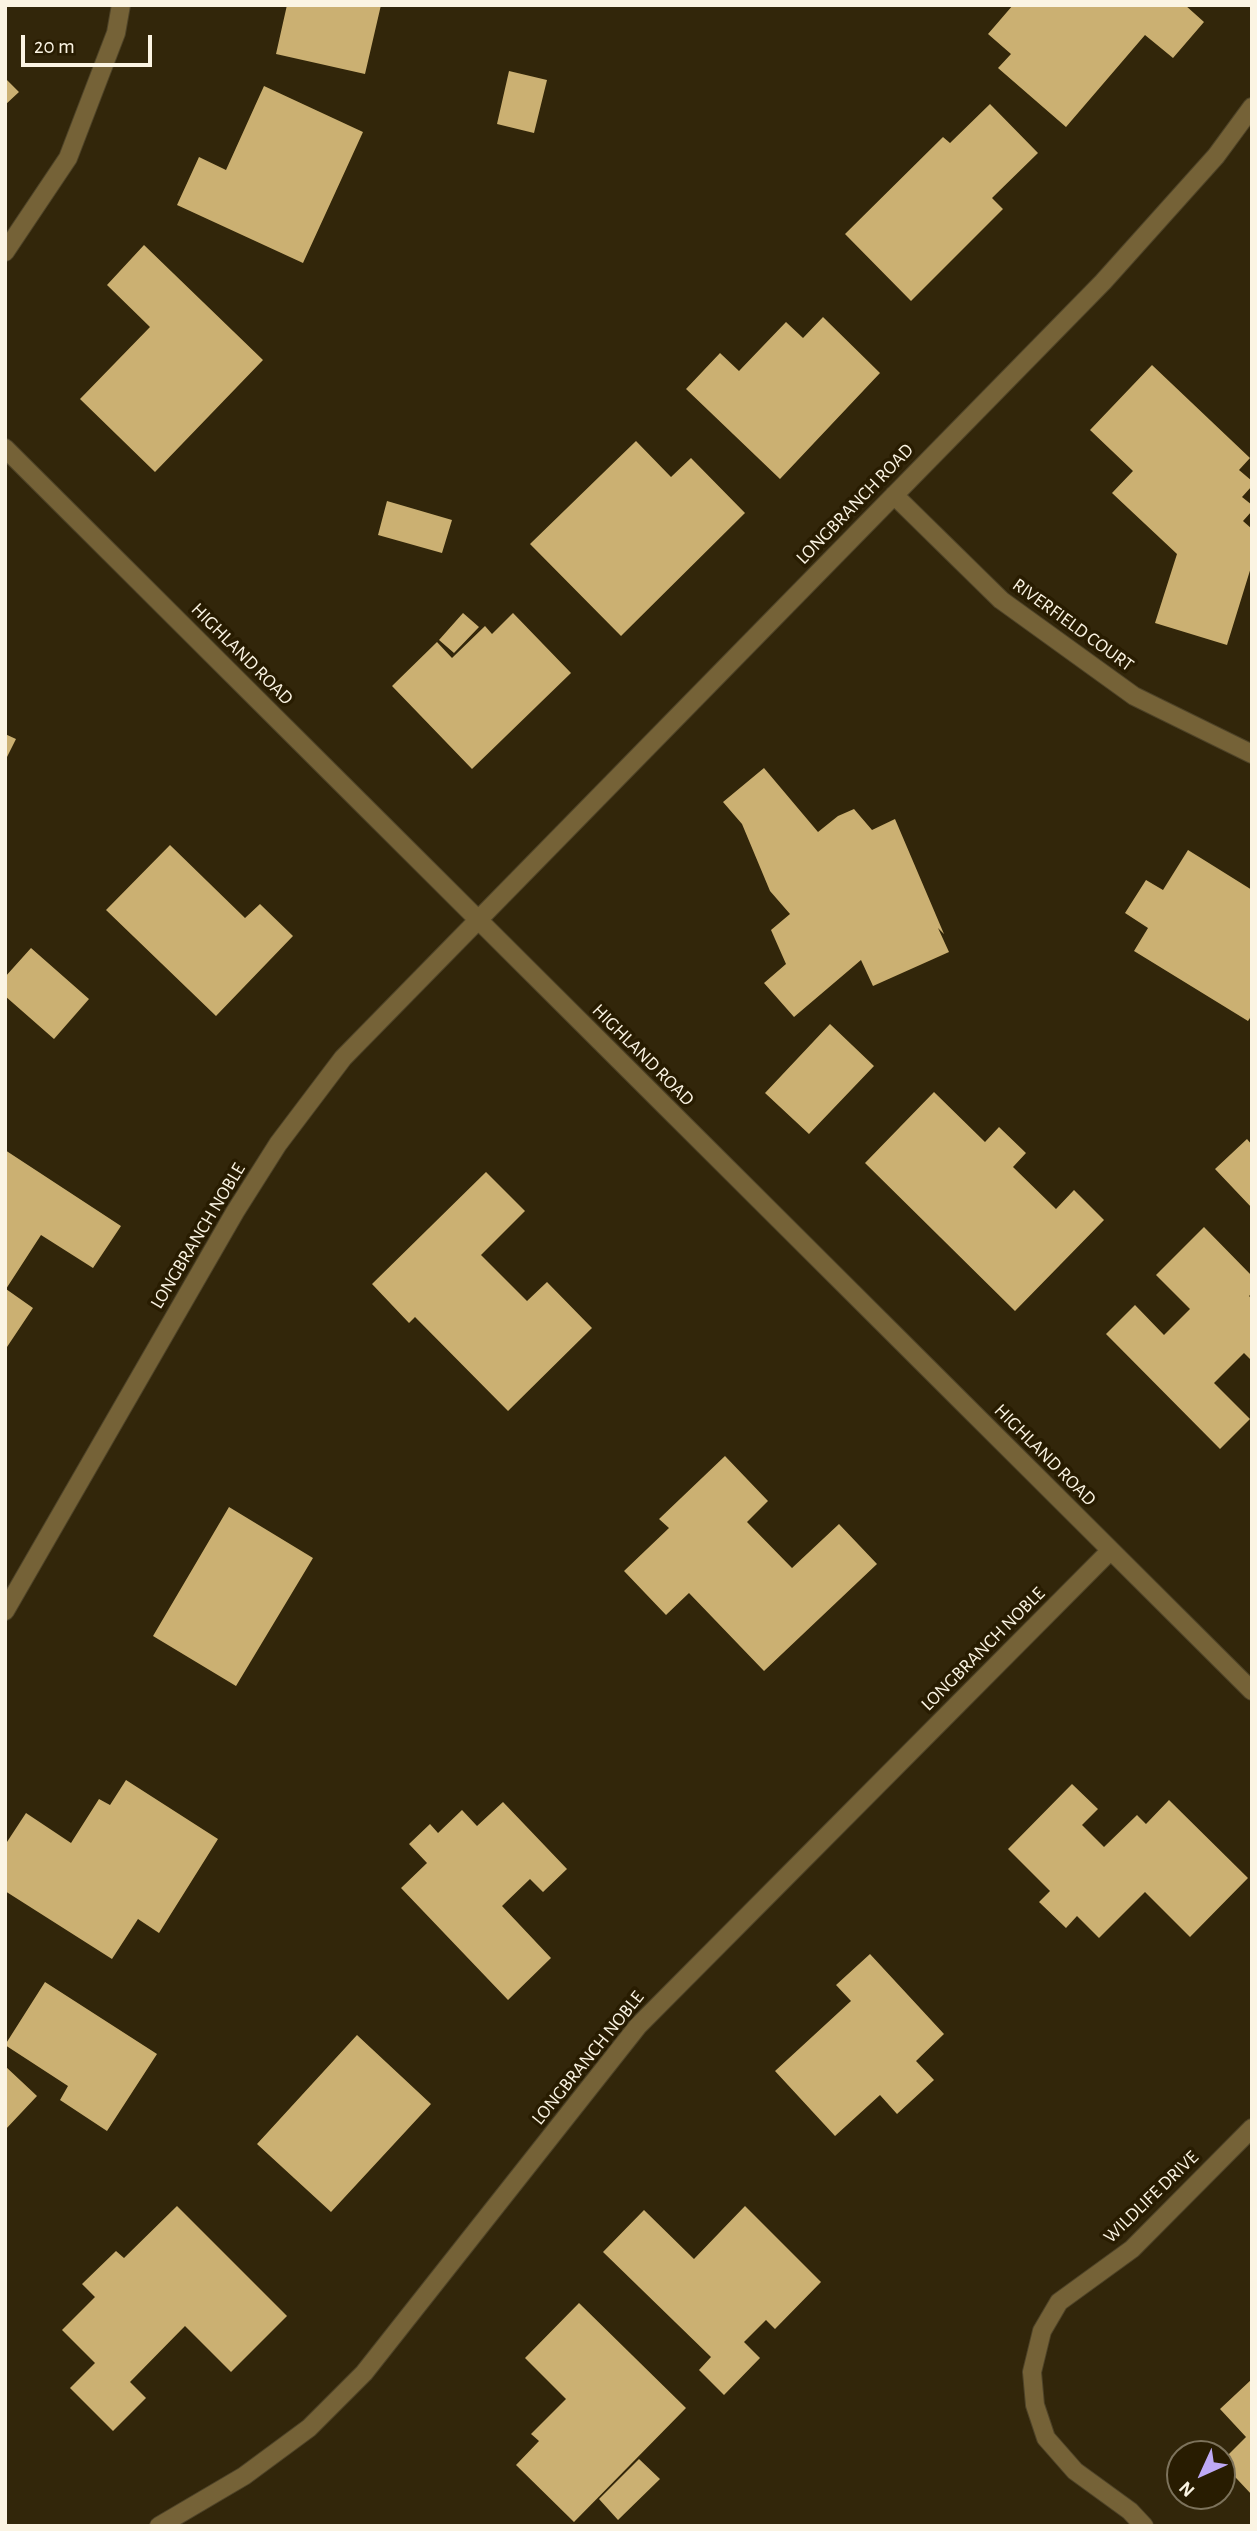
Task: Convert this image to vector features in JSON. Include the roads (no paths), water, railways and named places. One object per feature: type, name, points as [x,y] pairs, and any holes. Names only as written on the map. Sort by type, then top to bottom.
[{"type":"street","points":[[5,252],[68,158],[116,33],[121,5]]},
{"type":"street","name":"LONGBRANCH ROAD","points":[[477,919],[1103,282],[1216,156],[1252,107]]},
{"type":"street","name":"HIGHLAND ROAD","points":[[5,447],[1252,1691]]},
{"type":"street","name":"RIVERFIELD COURT","points":[[894,495],[1012,608],[1134,696],[1252,754]]},
{"type":"street","name":"LONGBRANCH NOBLE","points":[[5,1611],[235,1212],[278,1144],[343,1058],[477,919]]},
{"type":"street","name":"LONGBRANCH NOBLE","points":[[159,2526],[255,2468],[309,2428],[364,2373],[638,2026],[1110,1550]]},
{"type":"street","name":"WILDLIFE DRIVE","points":[[1144,2526],[1130,2511],[1075,2471],[1046,2438],[1035,2405],[1032,2372],[1042,2330],[1059,2302],[1132,2249],[1252,2128]]}]
